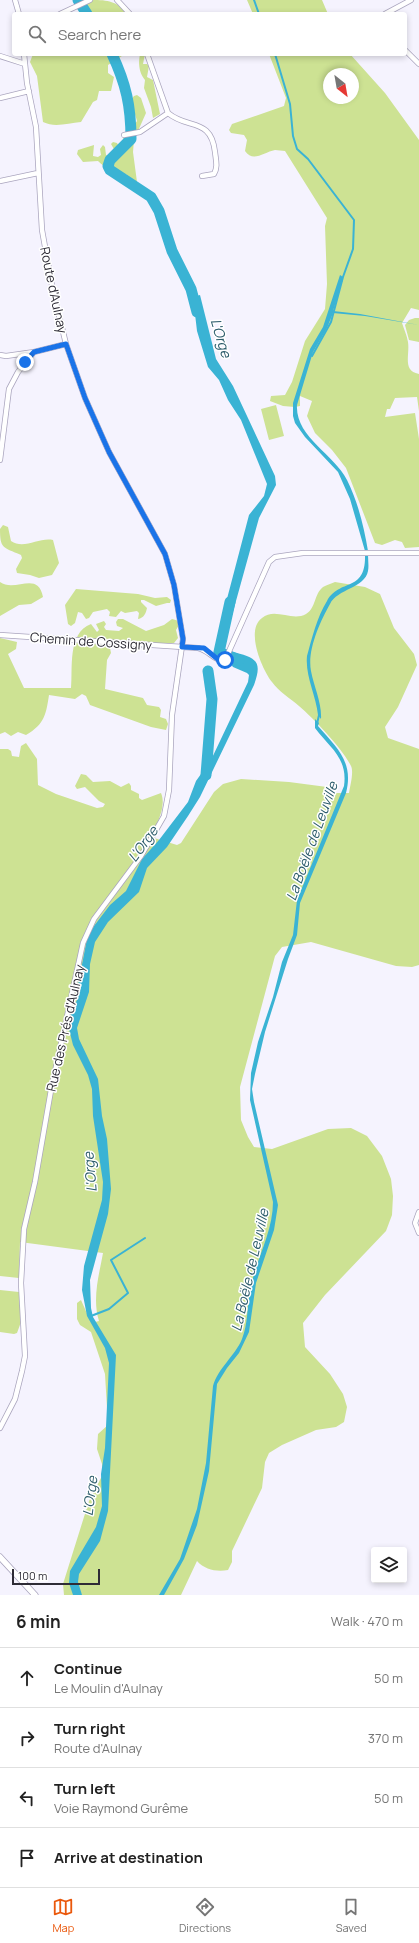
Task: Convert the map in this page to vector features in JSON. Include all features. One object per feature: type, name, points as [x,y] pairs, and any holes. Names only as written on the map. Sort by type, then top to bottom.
[{"type":"street","points":[[15,0],[18,12]]},
{"type":"street","points":[[65,12],[89,0]]},
{"type":"street","points":[[117,0],[128,12]]},
{"type":"street","points":[[389,12],[411,0]]},
{"type":"street","points":[[407,52],[419,64]]},
{"type":"street","points":[[0,56],[25,64]]},
{"type":"street","name":"Route d'Aulnay","points":[[24,56],[36,127],[42,230],[53,291],[66,344],[85,398],[109,452],[165,554],[174,585],[183,639],[182,647]]},
{"type":"street","points":[[148,56],[168,113],[173,118],[204,128],[214,142],[217,168],[214,174],[202,176]]},
{"type":"street","points":[[0,98],[29,91]]},
{"type":"street","points":[[124,135],[135,134],[168,113]]},
{"type":"street","points":[[0,181],[38,173]]},
{"type":"street","points":[[0,355],[6,356],[34,352],[66,344]]},
{"type":"street","points":[[0,460],[9,389],[18,372],[34,352]]},
{"type":"street","name":"Chemin de Cossigny","points":[[0,635],[204,648],[220,661],[223,661],[230,650],[269,562],[275,557],[308,553],[419,553]]},
{"type":"street","name":"Rue des Prés d'Aulnay","points":[[0,1428],[15,1399],[25,1356],[21,1283],[24,1229],[35,1182],[51,1090],[83,943],[94,919],[141,856],[164,816],[170,785],[172,715],[182,647]]},
{"type":"street","points":[[419,1212],[415,1223],[419,1233]]},
{"type":"street","points":[[0,1558],[35,1595]]},
{"type":"green space","points":[[92,0],[103,0],[120,6],[125,12],[87,12],[82,5]]},
{"type":"green space","points":[[247,0],[322,0],[327,12],[252,12]]},
{"type":"green space","points":[[32,56],[122,56],[108,65],[108,73],[114,77],[111,91],[99,91],[97,100],[93,102],[81,122],[57,125],[43,122],[37,76],[30,62]]},
{"type":"green space","points":[[140,56],[145,56],[143,64],[147,64],[149,66],[147,77],[153,80],[160,114],[153,118],[151,107],[144,88],[145,80],[141,74]]},
{"type":"green space","points":[[270,56],[352,56],[385,93],[419,140],[419,310],[411,308],[402,323],[408,342],[408,362],[410,370],[419,374],[419,411],[417,397],[395,398],[390,409],[387,409],[385,417],[415,413],[419,439],[419,547],[405,548],[402,542],[395,540],[382,545],[375,543],[346,468],[332,450],[315,433],[307,416],[312,401],[300,396],[300,406],[295,407],[283,406],[270,401],[271,396],[285,395],[292,382],[305,341],[325,309],[327,284],[325,226],[327,218],[285,151],[275,150],[259,156],[252,156],[248,154],[245,151],[247,140],[244,135],[231,133],[229,130],[232,124],[284,106],[286,98]]},
{"type":"green space","points":[[137,95],[141,98],[146,113],[134,140],[133,152],[137,182],[132,184],[126,174],[122,175],[98,161],[83,162],[77,154],[78,150],[94,145],[93,156],[98,157],[101,155],[100,149],[103,145],[105,147],[106,155],[108,156],[115,151],[111,144],[113,142],[117,143],[122,152],[125,151],[126,147],[123,138],[128,134],[137,121],[131,100]]},
{"type":"green space","points":[[419,318],[419,342],[409,340],[405,325],[409,320]]},
{"type":"green space","points":[[276,405],[284,436],[269,440],[261,409]]},
{"type":"green space","points":[[3,525],[8,527],[11,541],[16,543],[26,544],[42,540],[53,540],[59,563],[52,575],[39,578],[17,573],[16,569],[22,558],[21,555],[6,549],[2,544],[0,529]]},
{"type":"green space","points":[[0,582],[6,585],[31,583],[40,589],[43,597],[31,604],[19,605],[0,616]]},
{"type":"green space","points":[[335,582],[365,587],[380,594],[394,628],[414,654],[417,665],[398,707],[385,727],[388,738],[419,749],[419,965],[412,967],[396,966],[311,942],[282,947],[275,956],[240,1087],[241,1120],[254,1147],[272,1149],[328,1129],[351,1128],[367,1136],[382,1156],[391,1179],[393,1196],[392,1215],[386,1231],[325,1295],[303,1323],[305,1347],[330,1374],[343,1394],[347,1407],[344,1422],[336,1427],[316,1430],[282,1445],[269,1453],[265,1462],[262,1488],[232,1551],[232,1562],[228,1570],[211,1570],[197,1561],[181,1595],[64,1595],[63,1584],[89,1501],[102,1476],[102,1464],[97,1449],[98,1434],[108,1425],[105,1374],[91,1332],[80,1325],[77,1319],[77,1303],[81,1300],[89,1318],[95,1322],[99,1321],[96,1296],[103,1253],[20,1242],[19,1278],[0,1276],[0,749],[8,749],[11,751],[12,756],[19,757],[21,746],[26,743],[37,759],[38,785],[56,794],[97,808],[103,807],[105,804],[99,801],[85,787],[77,789],[75,786],[81,774],[86,775],[93,782],[110,781],[121,787],[129,783],[131,790],[139,794],[139,798],[142,800],[161,793],[163,804],[162,810],[151,837],[177,845],[181,843],[214,792],[223,784],[241,779],[289,782],[327,787],[336,793],[349,793],[352,779],[352,769],[347,759],[335,743],[312,718],[281,692],[268,676],[260,659],[255,640],[257,624],[262,618],[272,614],[301,616],[306,614],[312,608],[320,590],[324,586]]},
{"type":"green space","points":[[76,589],[138,594],[155,598],[167,597],[171,600],[170,603],[156,606],[141,600],[147,608],[142,618],[138,619],[139,613],[137,611],[125,613],[121,611],[116,617],[109,616],[110,612],[107,609],[93,612],[89,618],[86,619],[82,613],[78,612],[75,623],[71,626],[68,624],[65,605]]},
{"type":"green space","points":[[118,619],[123,619],[146,631],[164,625],[172,619],[179,621],[179,625],[176,630],[178,638],[174,643],[112,645],[110,648],[111,653],[107,660],[105,689],[143,698],[147,705],[159,707],[161,710],[160,717],[166,719],[168,724],[166,730],[151,727],[90,705],[86,696],[82,694],[75,699],[49,695],[44,718],[32,731],[26,735],[18,732],[11,736],[5,732],[0,734],[0,638],[17,642],[16,649],[8,654],[24,688],[71,688],[73,652],[78,635],[83,629],[91,624],[97,632],[99,630],[96,624],[104,621],[106,624],[104,627],[106,630],[119,631],[123,628],[117,626],[116,622]]},
{"type":"green space","points":[[0,1290],[19,1292],[21,1322],[17,1333],[0,1332]]},
{"type":"water","points":[[340,275],[343,279],[333,311],[360,314],[419,325],[365,316],[333,313],[327,328],[313,352],[297,405],[298,416],[302,427],[316,445],[341,471],[347,480],[360,515],[368,551],[365,551],[350,499],[338,472],[305,437],[295,423],[293,416],[293,403],[310,349],[323,327]]},
{"type":"water","points":[[200,295],[216,359],[233,386],[275,476],[276,485],[259,518],[231,619],[223,614],[249,515],[264,496],[267,484],[241,420],[228,400],[219,380],[208,367],[197,331],[193,297]]},
{"type":"water","points":[[365,555],[368,555],[368,571],[366,577],[357,585],[338,595],[334,599],[322,619],[315,636],[310,663],[319,701],[321,719],[318,715],[309,678],[307,656],[323,607],[332,594],[357,580],[364,567]]},
{"type":"water","points":[[231,651],[251,658],[257,664],[257,676],[254,685],[200,797],[167,847],[147,868],[139,892],[108,922],[95,942],[90,964],[89,992],[77,1028],[79,1039],[98,1079],[102,1116],[107,1139],[111,1189],[108,1214],[90,1280],[91,1308],[93,1317],[116,1355],[108,1511],[100,1541],[79,1574],[78,1582],[82,1595],[73,1595],[69,1583],[70,1571],[96,1527],[102,1506],[101,1474],[105,1448],[109,1363],[105,1348],[87,1316],[82,1290],[84,1266],[102,1200],[103,1182],[93,1116],[92,1089],[88,1075],[73,1045],[68,1025],[72,1010],[77,1000],[78,985],[87,939],[94,926],[110,905],[126,891],[142,859],[159,840],[188,802],[196,781],[211,760],[248,682],[249,675],[233,667],[227,659]]},
{"type":"water","points":[[315,719],[319,723],[318,726],[332,741],[342,756],[346,764],[348,782],[346,793],[300,903],[297,935],[265,1032],[252,1089],[278,1205],[274,1230],[256,1283],[249,1332],[239,1353],[217,1384],[209,1471],[197,1525],[184,1559],[164,1595],[159,1595],[180,1559],[197,1509],[206,1463],[213,1386],[219,1373],[242,1339],[252,1280],[270,1225],[273,1202],[250,1100],[251,1073],[258,1042],[273,997],[282,962],[293,935],[297,900],[344,786],[345,776],[341,761],[337,754],[315,728]]},
{"type":"waterway","name":"L'Orge","points":[[78,0],[86,12]]},
{"type":"waterway","name":"La Boële de Leuville","points":[[254,0],[258,12]]},
{"type":"waterway","name":"L'Orge","points":[[113,56],[127,95],[131,139],[110,160],[108,166],[110,170],[151,197],[159,211],[172,251],[191,289],[197,312]]},
{"type":"waterway","name":"La Boële de Leuville","points":[[276,56],[290,104],[293,136],[297,149],[308,159],[354,220],[353,249],[343,277],[331,322],[312,356]]},
{"type":"waterway","name":"L'Orge","points":[[230,602],[219,652],[239,660]]},
{"type":"waterway","name":"L'Orge","points":[[206,775],[212,699],[208,671]]},
{"type":"waterway","name":"La Boële de Leuville","points":[[317,724],[319,715]]},
{"type":"waterway","points":[[91,1316],[109,1309],[128,1293],[111,1260],[145,1238]]},
{"type":"route","points":[[25,362],[34,352],[66,344],[85,398],[109,452],[160,542],[165,554],[174,585],[183,639],[182,647],[204,648],[220,661],[225,660]]}]
